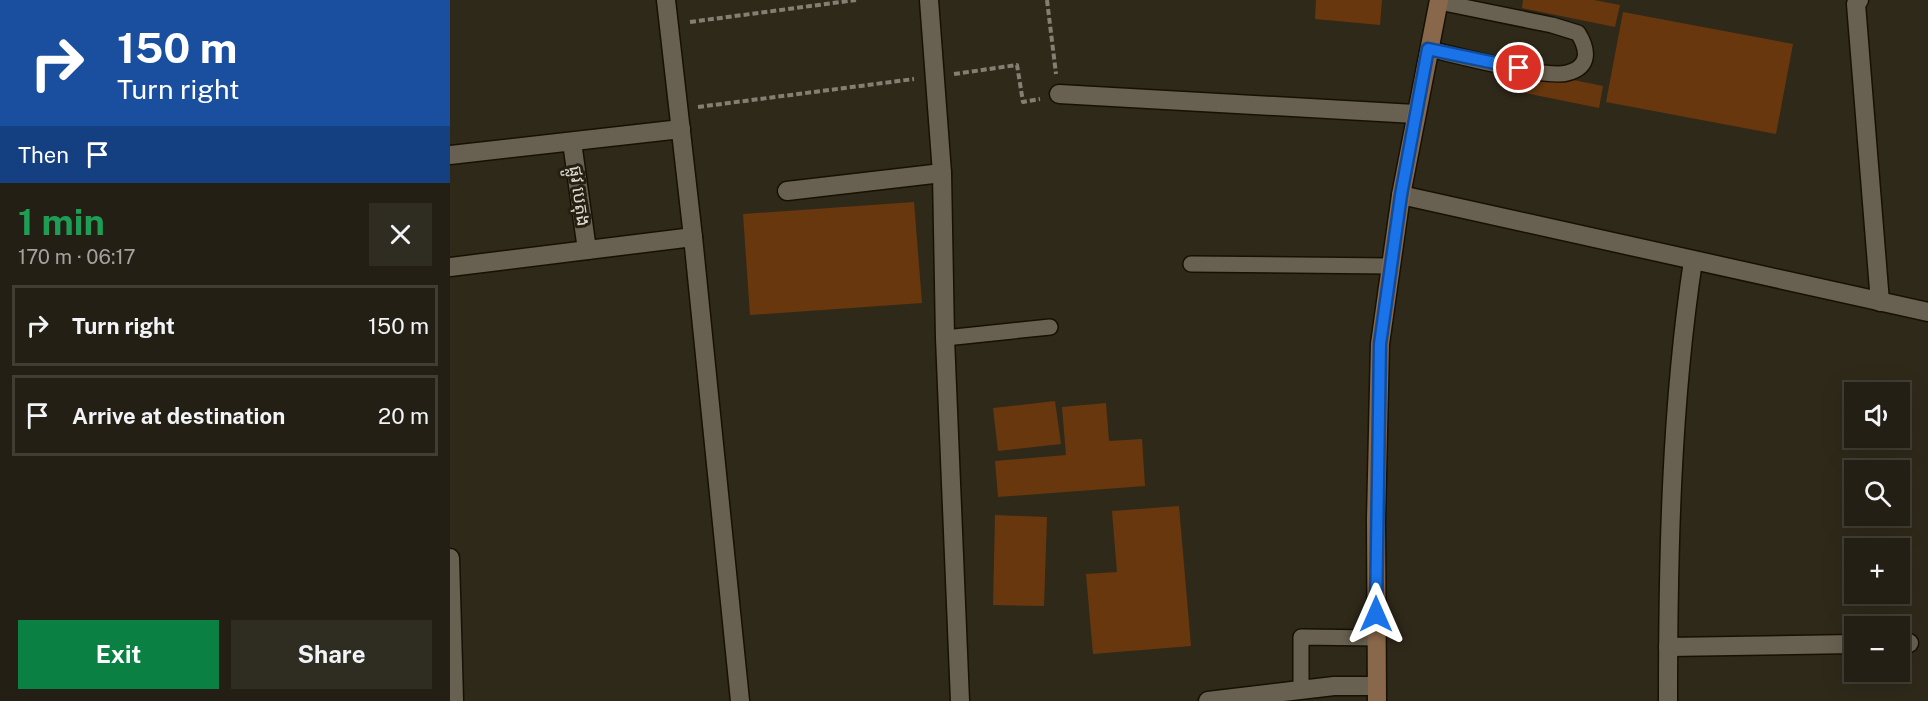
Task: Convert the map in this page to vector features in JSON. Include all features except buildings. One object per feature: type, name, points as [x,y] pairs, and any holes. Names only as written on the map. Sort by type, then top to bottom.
[{"type":"main road","points":[[1377,693],[1376,519],[1380,344],[1401,195],[1415,114],[1439,1]]},
{"type":"street","points":[[666,0],[693,237],[740,701]]},
{"type":"street","points":[[929,0],[942,173],[945,338],[960,701]]},
{"type":"street","points":[[1859,0],[1856,4],[1880,302]]},
{"type":"street","points":[[1059,94],[1415,114]]},
{"type":"street","points":[[450,155],[681,129]]},
{"type":"street","name":"ផ្លូវ បេតុង","points":[[572,142],[587,250]]},
{"type":"street","points":[[787,190],[942,173]]},
{"type":"street","points":[[1401,195],[1928,312]]},
{"type":"street","points":[[450,267],[693,237]]},
{"type":"street","points":[[1668,701],[1675,436],[1684,319],[1693,261]]},
{"type":"street","points":[[450,558],[454,701]]},
{"type":"street","points":[[1668,647],[1844,644]]},
{"type":"street","points":[[1208,701],[1301,690],[1377,693]]},
{"type":"lane","points":[[1428,49],[1542,72],[1568,73],[1582,64],[1587,56],[1587,48],[1578,33],[1552,25],[1439,1]]},
{"type":"lane","points":[[1191,264],[1390,266]]},
{"type":"lane","points":[[945,338],[1050,327]]},
{"type":"lane","points":[[1301,690],[1301,637],[1376,638]]},
{"type":"path","points":[[669,25],[856,0]]},
{"type":"path","points":[[678,109],[1017,65],[1023,102],[1059,94],[1047,0]]},
{"type":"route","points":[[1376,614],[1380,344],[1401,195],[1428,49],[1519,68]]}]
